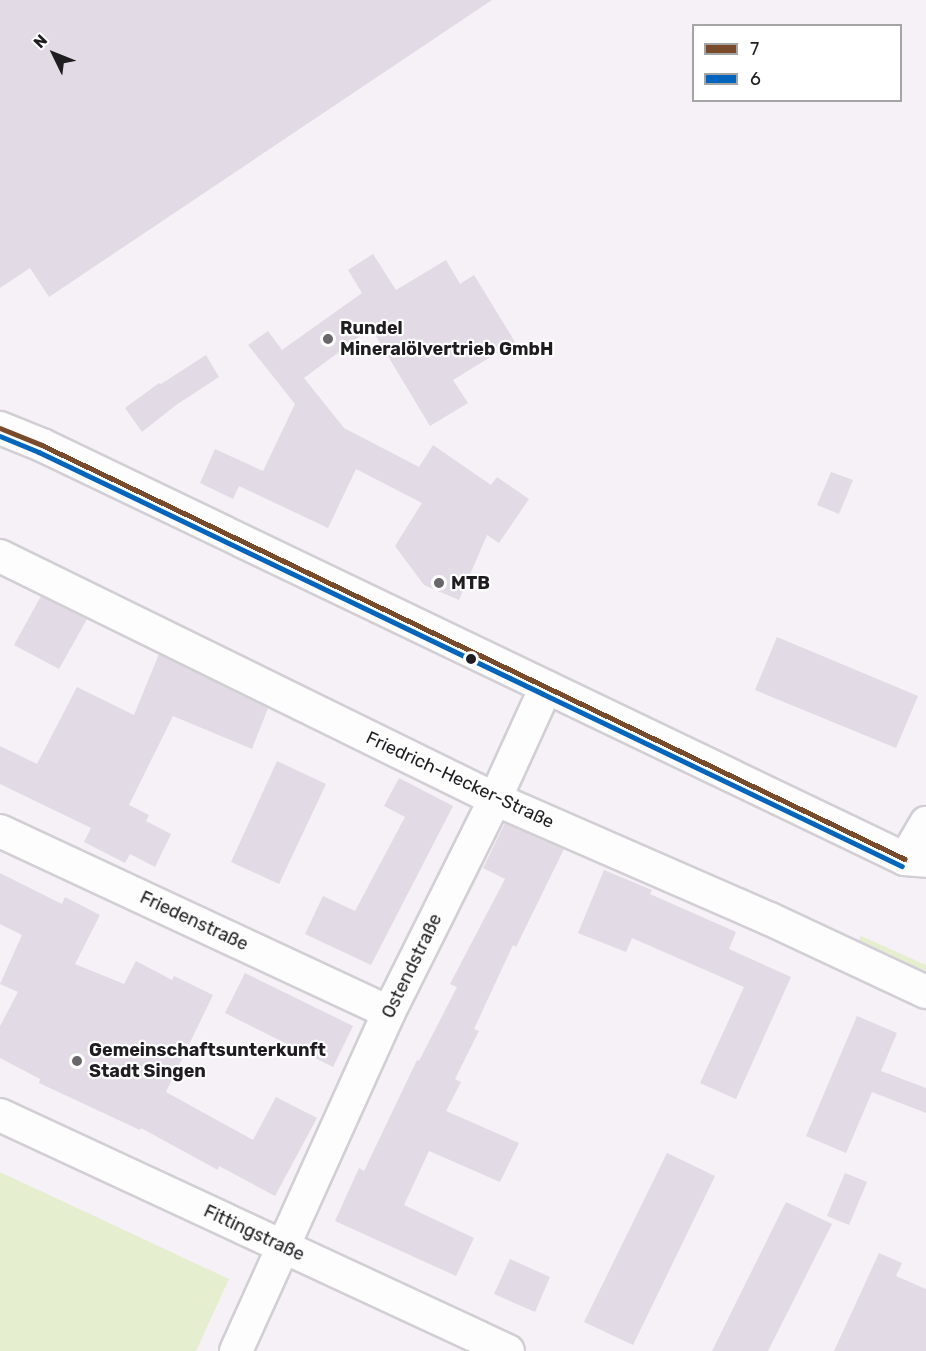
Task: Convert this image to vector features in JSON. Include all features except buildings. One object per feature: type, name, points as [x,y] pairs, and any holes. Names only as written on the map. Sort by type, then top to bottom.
[{"type":"street","points":[[0,428],[53,450],[546,687],[915,860],[926,823]]},
{"type":"street","name":"Friedrich-Hecker-Straße","points":[[0,556],[495,799],[770,920],[926,992]]},
{"type":"street","name":"Ostendstraße","points":[[236,1351],[389,1012],[495,799],[546,687]]},
{"type":"street","name":"Friedenstraße","points":[[0,831],[389,1012]]},
{"type":"street","name":"Fittingstraße","points":[[0,1115],[508,1351]]},
{"type":"green space","points":[[861,936],[926,965],[926,980],[855,947]]},
{"type":"green space","points":[[0,1172],[229,1279],[196,1351],[0,1351]]},
{"type":"transit line","name":"7","points":[[0,428],[42,445],[905,859]]},
{"type":"transit line","name":"6","points":[[0,436],[39,452],[902,866]]},
{"type":"place","name":"Rundel Mineralölvertrieb GmbH","points":[[328,339]]},
{"type":"place","name":"MTB","points":[[439,583]]},
{"type":"place","name":"Gemeinschaftsunterkunft Stadt Singen","points":[[77,1061]]}]
